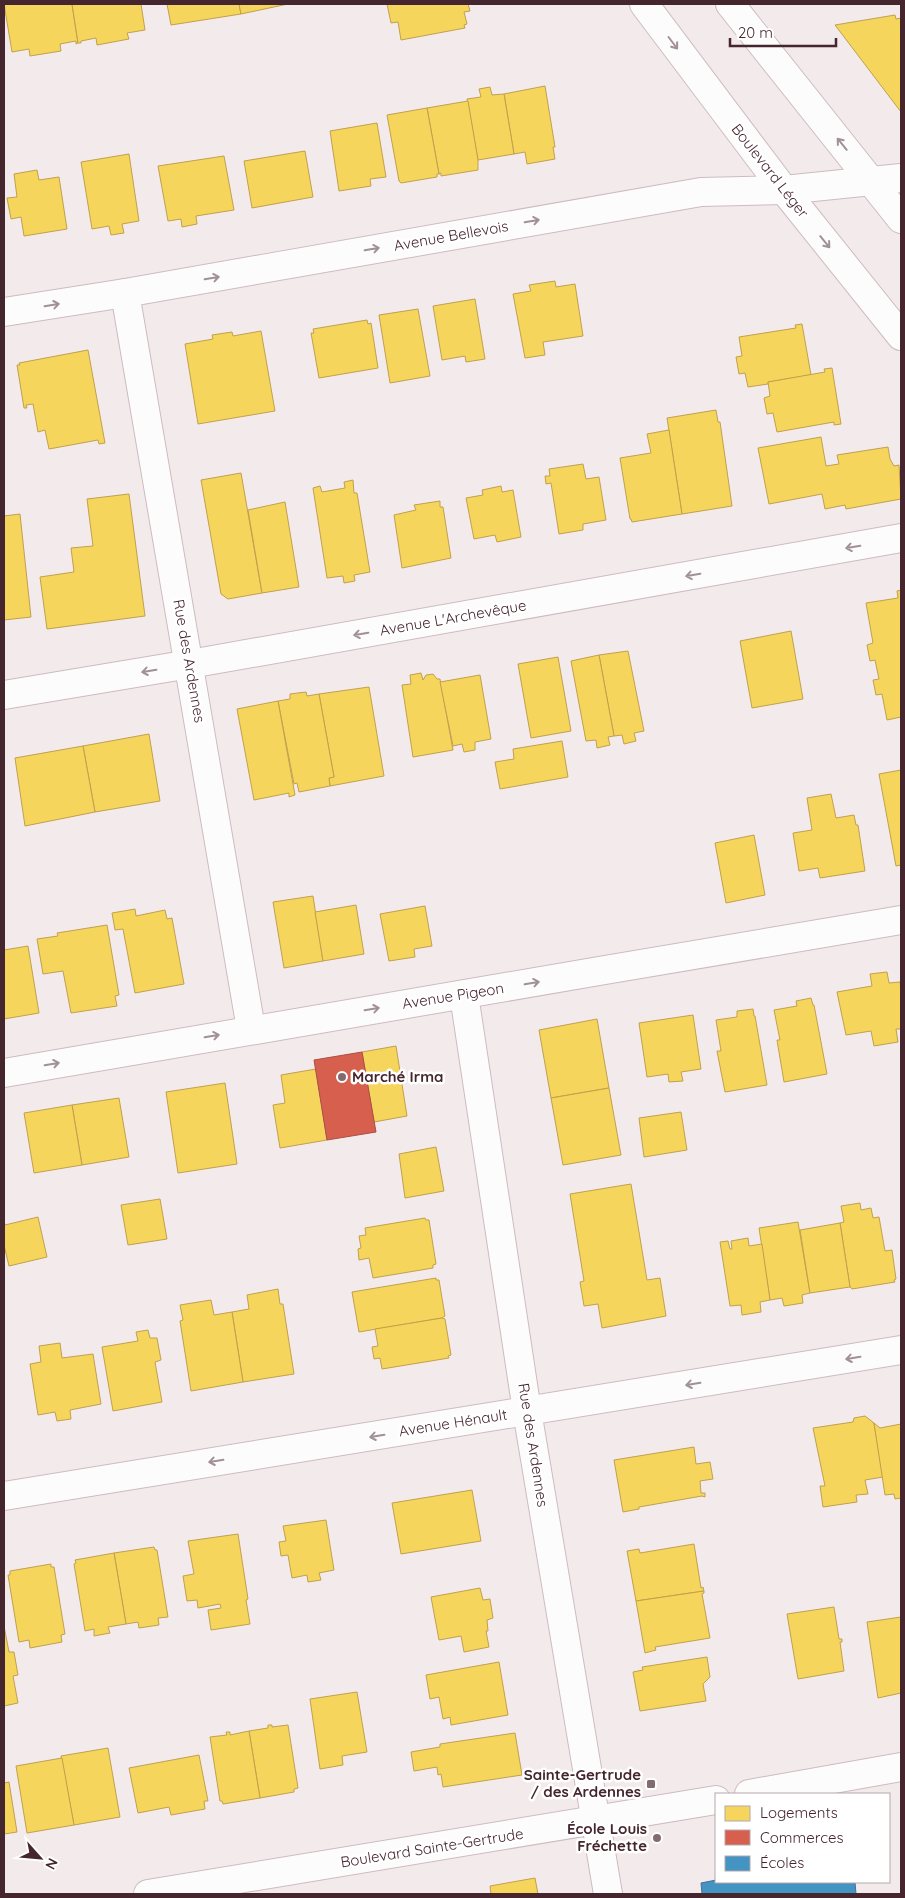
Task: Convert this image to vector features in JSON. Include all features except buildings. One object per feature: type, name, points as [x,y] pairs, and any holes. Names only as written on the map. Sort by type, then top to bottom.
[{"type":"street","name":"Boulevard Léger","points":[[644,4],[784,190],[901,336]]},
{"type":"street","points":[[730,4],[901,219]]},
{"type":"street","name":"Avenue Bellevois","points":[[4,312],[125,293],[701,192],[784,190],[901,178]]},
{"type":"street","name":"Rue des Ardennes","points":[[125,293],[251,1029]]},
{"type":"street","name":"Avenue L'Archevêque","points":[[4,695],[190,664],[901,538]]},
{"type":"street","name":"Avenue Pigeon","points":[[4,1073],[251,1029],[464,995],[901,920]]},
{"type":"street","name":"Rue des Ardennes","points":[[464,995],[527,1411],[608,1894]]},
{"type":"street","name":"Avenue Hénault","points":[[4,1496],[901,1350]]},
{"type":"street","points":[[756,1793],[901,1767]]},
{"type":"street","name":"Boulevard Sainte-Gertrude","points":[[148,1894],[715,1800]]},
{"type":"place","name":"Marché Irma","points":[[342,1077]]},
{"type":"place","name":"Sainte-Gertrude / des Ardennes","points":[[651,1784]]},
{"type":"place","name":"École Louis Fréchette","points":[[657,1838]]}]
